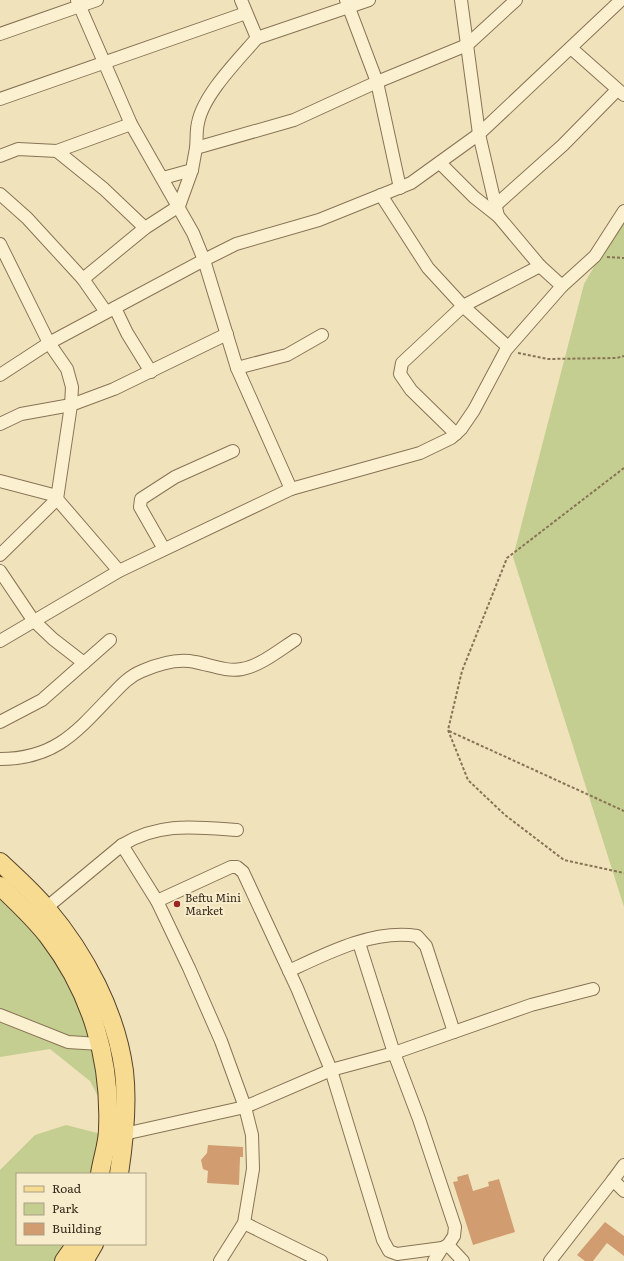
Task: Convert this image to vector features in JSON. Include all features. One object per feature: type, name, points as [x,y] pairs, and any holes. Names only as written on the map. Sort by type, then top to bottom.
[{"type":"main road","points":[[0,862],[40,913],[49,937],[79,984],[87,1002],[100,1044],[116,1132],[119,1173]]},
{"type":"main road","points":[[0,886],[40,913],[71,940],[86,966],[111,1020],[121,1055],[124,1073],[116,1132],[100,1173]]},
{"type":"main road","points":[[64,1261],[75,1245]]},
{"type":"main road","points":[[84,1261],[93,1245]]},
{"type":"street","points":[[0,34],[78,3],[97,0]]},
{"type":"street","points":[[241,0],[257,38]]},
{"type":"street","points":[[83,279],[145,228],[179,206],[192,170],[198,123],[202,112],[216,87],[257,38],[348,4],[369,0]]},
{"type":"street","points":[[460,0],[479,134],[497,210]]},
{"type":"street","points":[[196,148],[294,120],[377,82],[467,45],[516,0]]},
{"type":"street","points":[[78,3],[131,124],[179,206],[204,260],[237,368],[292,489]]},
{"type":"street","points":[[0,375],[49,343],[236,244],[319,220],[411,183],[479,134],[620,3]]},
{"type":"street","points":[[348,4],[377,82],[400,188]]},
{"type":"street","points":[[0,99],[246,13]]},
{"type":"street","points":[[497,210],[563,145],[620,93],[571,48]]},
{"type":"street","points":[[0,156],[18,149],[57,151],[131,124]]},
{"type":"street","points":[[57,151],[104,189],[145,228]]},
{"type":"street","points":[[440,163],[474,197],[497,210],[540,266],[562,286]]},
{"type":"street","points":[[163,178],[192,170]]},
{"type":"street","points":[[0,194],[27,218],[110,310],[152,372]]},
{"type":"street","points":[[381,196],[428,268],[463,306],[507,348]]},
{"type":"street","points":[[0,642],[33,620],[119,571],[292,489],[420,453],[456,434],[474,410],[507,348],[562,286],[595,256],[624,211]]},
{"type":"street","points":[[0,244],[49,343],[67,369],[72,387],[71,405],[57,498],[0,555]]},
{"type":"street","points":[[456,434],[411,390],[400,374],[402,363],[463,306],[540,266]]},
{"type":"street","points":[[0,424],[21,414],[71,405],[114,389],[152,372],[227,334]]},
{"type":"street","points":[[237,368],[287,355],[322,335]]},
{"type":"street","points":[[164,549],[140,507],[141,499],[175,477],[233,451]]},
{"type":"street","points":[[0,481],[57,498],[119,571]]},
{"type":"street","points":[[0,571],[33,620],[53,639],[84,663]]},
{"type":"street","points":[[0,722],[35,705],[110,640]]},
{"type":"street","points":[[0,759],[16,759],[40,753],[63,742],[82,726],[126,680],[141,671],[163,664],[181,661],[194,662],[220,669],[243,669],[266,659],[295,640]]},
{"type":"street","points":[[40,913],[122,845],[136,836],[153,830],[196,827],[237,830]]},
{"type":"street","points":[[122,845],[157,901],[221,1041],[245,1107],[252,1135],[253,1169],[244,1223],[222,1260]]},
{"type":"street","points":[[157,901],[230,867],[237,867],[243,872],[331,1070],[377,1225],[389,1251],[397,1254],[445,1246],[463,1261]]},
{"type":"street","points":[[288,971],[345,945],[401,934],[417,936],[426,946],[454,1032]]},
{"type":"street","points":[[359,943],[394,1053],[419,1119],[454,1227],[454,1236],[434,1261]]},
{"type":"street","points":[[116,1132],[245,1107],[331,1070],[394,1053],[531,1005],[593,989]]},
{"type":"street","points":[[0,1015],[68,1042],[100,1044]]},
{"type":"street","points":[[557,1259],[624,1165]]},
{"type":"street","points":[[613,1180],[624,1191]]},
{"type":"street","points":[[244,1223],[321,1261]]},
{"type":"path","points":[[595,256],[624,258]]},
{"type":"path","points":[[507,348],[548,359],[616,358],[624,356]]},
{"type":"path","points":[[624,468],[507,558],[462,672],[448,730],[468,780],[505,815],[564,860],[624,873]]},
{"type":"path","points":[[448,730],[624,811]]},
{"type":"green space","points":[[624,215],[624,907],[513,557],[584,284]]},
{"type":"green space","points":[[0,895],[40,937],[79,990],[106,1112],[90,1081],[50,1049],[0,1057]]},
{"type":"green space","points":[[66,1125],[113,1137],[115,1173],[16,1173],[16,1245],[70,1245],[56,1261],[0,1261],[0,1170],[35,1135]]},
{"type":"building","points":[[208,1145],[243,1147],[243,1157],[240,1157],[239,1185],[207,1183],[208,1171],[203,1169],[201,1160],[207,1153]]},
{"type":"building","points":[[468,1174],[473,1191],[489,1186],[488,1182],[499,1179],[515,1232],[473,1245],[453,1182],[458,1181],[457,1177]]},
{"type":"building","points":[[605,1222],[624,1236],[624,1256],[607,1243],[593,1261],[585,1261],[577,1255]]},
{"type":"place","name":"Beftu Mini Market","points":[[177,904]]}]
